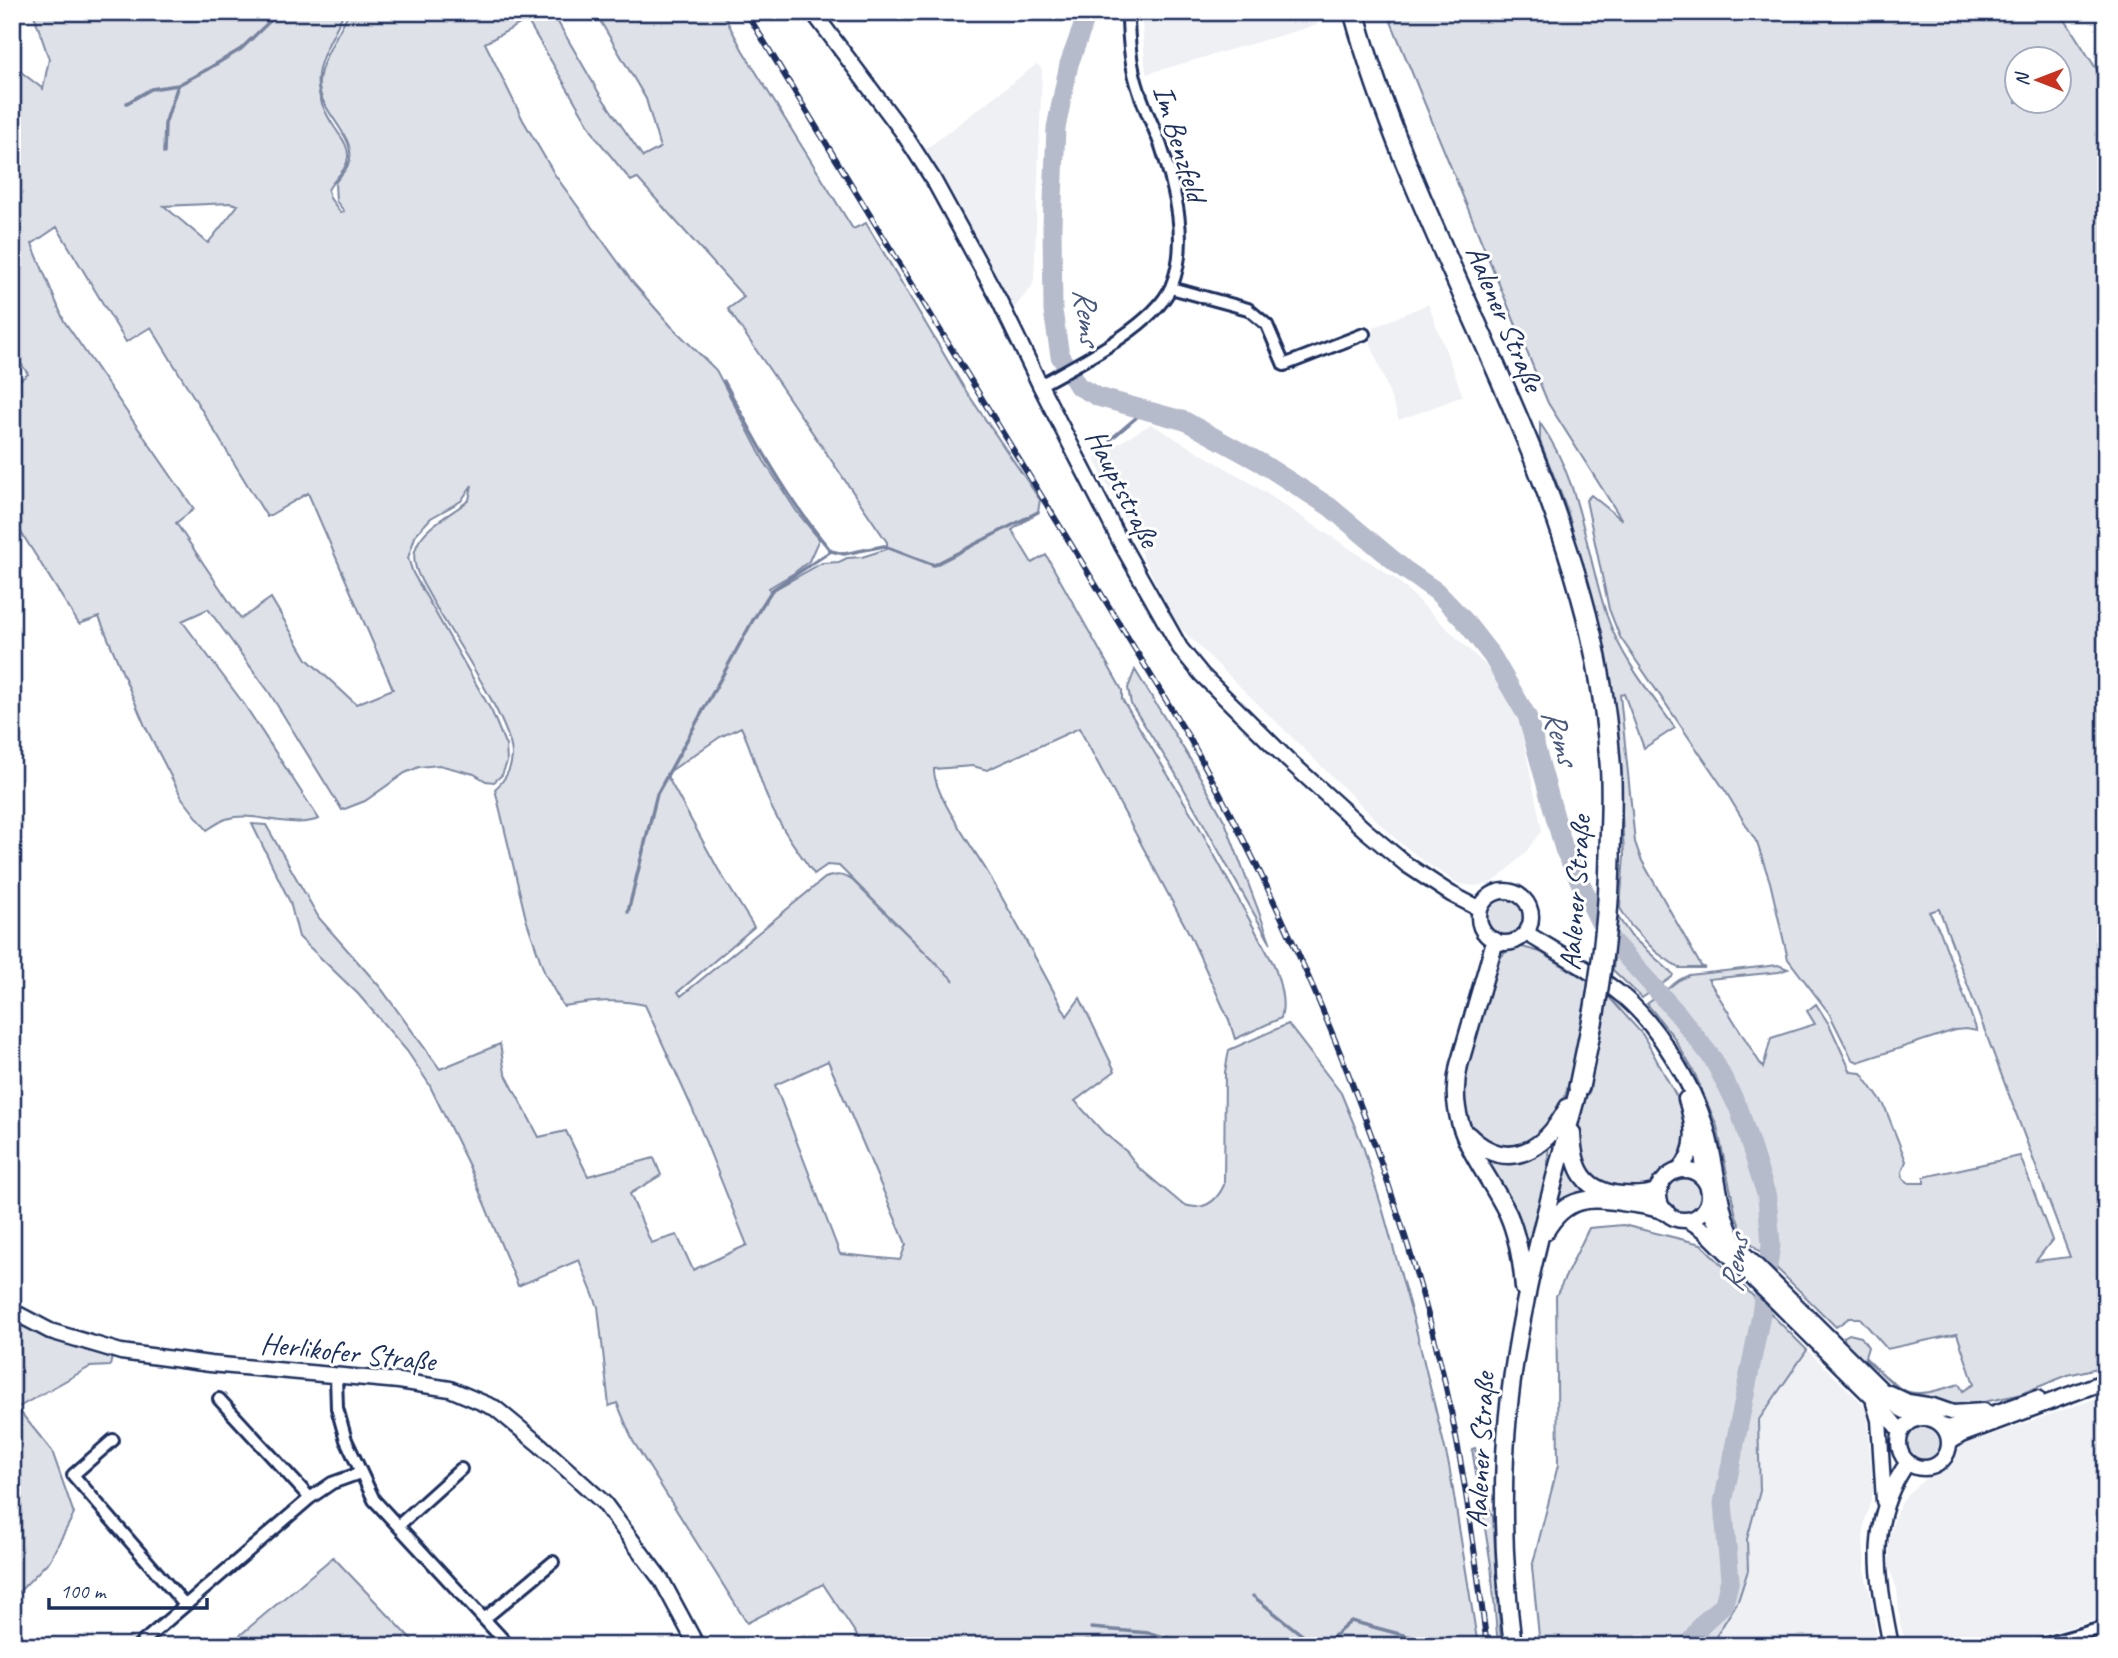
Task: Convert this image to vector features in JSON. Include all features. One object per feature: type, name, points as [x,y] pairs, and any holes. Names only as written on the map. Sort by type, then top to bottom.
[{"type":"highway","name":"Aalener Straße","points":[[1354,12],[1389,119],[1552,506],[1581,596],[1599,679],[1611,763],[1610,857],[1608,899],[1594,1013],[1580,1087]]},
{"type":"main road","name":"Hauptstraße","points":[[813,12],[902,131],[933,179],[998,298],[1040,386],[1169,632],[1197,669],[1288,760],[1376,839],[1429,880],[1480,909]]},
{"type":"main road","points":[[1499,891],[1516,893],[1531,911],[1526,933],[1512,942],[1496,941],[1489,937],[1480,924],[1480,909],[1491,895],[1499,891]]},
{"type":"main road","points":[[1526,933],[1603,981],[1626,999],[1647,1022],[1673,1059],[1696,1103],[1709,1141],[1724,1215],[1742,1259]]},
{"type":"main road","points":[[1496,941],[1455,1078],[1455,1103],[1464,1132],[1481,1170],[1513,1227],[1522,1262],[1526,1304]]},
{"type":"main road","points":[[1603,981],[1650,1040],[1686,1098],[1693,1138],[1690,1154],[1679,1170]]},
{"type":"main road","points":[[1464,1132],[1487,1150],[1501,1155],[1529,1152],[1551,1134],[1580,1087]]},
{"type":"main road","name":"Aalener Straße","points":[[1513,1646],[1503,1516],[1505,1454],[1516,1353],[1539,1243],[1580,1087]]},
{"type":"main road","points":[[1696,1103],[1708,1203],[1714,1221],[1790,1317],[1876,1393],[1918,1418],[1933,1419],[1945,1428],[1949,1443],[1944,1457],[1934,1466],[1920,1468],[1908,1462],[1899,1448],[1901,1432],[1908,1423],[1918,1418]]},
{"type":"main road","points":[[1572,1115],[1574,1155],[1582,1175],[1605,1193],[1634,1196],[1656,1192],[1669,1174],[1679,1170],[1692,1171],[1705,1181]]},
{"type":"main road","points":[[1661,1184],[1659,1198],[1666,1212]]},
{"type":"main road","points":[[1539,1243],[1561,1211],[1584,1200],[1602,1199],[1645,1205],[1680,1220],[1696,1223],[1790,1301],[1876,1393],[1901,1432]]},
{"type":"main road","points":[[1688,1220],[1700,1214],[1708,1203]]},
{"type":"main road","name":"Herlikofer Straße","points":[[12,1311],[50,1331],[121,1353],[336,1377],[399,1381],[450,1389],[495,1408],[604,1503],[662,1581],[697,1646]]},
{"type":"main road","points":[[1945,1428],[2098,1382]]},
{"type":"main road","points":[[1949,1443],[2098,1382]]},
{"type":"main road","points":[[1876,1393],[1953,1413],[2010,1407]]},
{"type":"main road","points":[[1876,1393],[1884,1506]]},
{"type":"main road","points":[[1891,1646],[1878,1554],[1878,1532],[1884,1506],[1894,1483],[1908,1462]]},
{"type":"street","name":"Im Benzfeld","points":[[1040,386],[1130,332],[1171,288],[1180,248],[1174,193],[1161,146],[1139,94],[1132,68],[1128,43],[1128,12]]},
{"type":"street","points":[[1171,288],[1248,309],[1267,325],[1284,365],[1364,334]]},
{"type":"street","points":[[336,1377],[337,1408],[346,1440],[374,1500],[509,1646]]},
{"type":"street","points":[[219,1399],[310,1499]]},
{"type":"street","points":[[113,1440],[73,1475],[185,1605]]},
{"type":"street","points":[[398,1525],[461,1469]]},
{"type":"street","points":[[138,1646],[310,1499],[332,1483],[360,1473]]},
{"type":"street","points":[[484,1619],[553,1562]]},
{"type":"street","points":[[2038,1646],[2106,1627]]},
{"type":"shaded area","points":[[33,12],[344,12],[323,57],[318,82],[319,96],[325,111],[348,153],[345,166],[328,190],[330,198],[341,213],[344,211],[336,201],[335,183],[348,165],[349,145],[325,104],[319,82],[327,56],[349,12],[552,12],[599,93],[643,157],[660,148],[646,99],[595,12],[722,12],[743,51],[853,229],[866,223],[964,388],[1040,500],[1038,512],[1012,530],[1032,563],[1046,555],[1122,690],[1122,699],[1197,823],[1276,971],[1282,998],[1281,1018],[1235,1039],[1190,935],[1079,728],[987,770],[973,766],[934,769],[935,780],[947,807],[988,873],[1067,1016],[1080,998],[1115,1071],[1075,1101],[1103,1132],[1127,1152],[1138,1167],[1182,1204],[1196,1207],[1212,1201],[1224,1185],[1225,1072],[1229,1050],[1288,1024],[1341,1093],[1363,1146],[1415,1325],[1449,1465],[1478,1646],[864,1646],[823,1584],[747,1623],[633,1441],[617,1403],[609,1406],[598,1307],[579,1260],[518,1286],[469,1166],[429,1084],[407,1051],[358,994],[299,937],[290,902],[252,824],[266,825],[319,918],[380,987],[440,1069],[500,1044],[505,1073],[539,1137],[566,1131],[588,1176],[654,1158],[661,1175],[630,1194],[651,1243],[677,1235],[693,1270],[747,1245],[692,1108],[645,1005],[614,1001],[563,1006],[545,974],[526,919],[495,789],[505,778],[510,766],[510,742],[480,678],[441,615],[415,566],[415,552],[421,538],[469,500],[472,485],[461,501],[431,518],[416,534],[408,558],[413,573],[492,712],[506,746],[507,762],[502,775],[494,782],[439,765],[419,767],[405,773],[365,801],[342,810],[269,692],[208,609],[182,621],[244,704],[319,819],[296,822],[237,817],[226,819],[207,830],[182,798],[145,726],[99,617],[79,624],[12,518],[12,386],[28,374],[12,350],[12,65],[43,89],[49,59]],"holes":[[[527,20],[597,139],[631,181],[637,178],[744,297],[728,309],[887,542],[887,549],[839,562],[822,563],[770,592],[769,588],[809,561],[819,539],[797,512],[764,461],[716,370],[671,326],[634,284],[555,175],[523,120],[485,43]],[[231,203],[238,205],[208,243],[164,206]],[[57,227],[126,342],[151,327],[267,517],[308,493],[393,689],[356,704],[307,659],[271,598],[241,619],[176,523],[194,509],[64,321],[32,244]],[[741,727],[774,812],[814,874],[827,865],[839,866],[954,981],[853,881],[836,875],[825,878],[681,996],[678,992],[754,927],[718,869],[666,774],[720,737]],[[828,1061],[906,1244],[900,1260],[840,1254],[775,1085]]]},
{"type":"shaded area","points":[[1141,12],[1314,12],[1317,25],[1146,74]]},
{"type":"shaded area","points":[[1387,12],[2060,12],[2106,84],[2106,1366],[2068,1375],[2018,1395],[1959,1407],[1908,1395],[1899,1388],[1916,1393],[1959,1384],[1963,1391],[1974,1384],[1957,1334],[1887,1349],[1860,1318],[1849,1318],[1836,1327],[1744,1236],[1736,1216],[1717,1126],[1694,1072],[1673,1036],[1647,1004],[1689,975],[1778,965],[1788,969],[1708,979],[1763,1068],[1771,1038],[1815,1024],[1807,1011],[1816,1004],[1830,1026],[1851,1072],[1861,1073],[1884,1105],[1906,1161],[1903,1178],[1909,1183],[1924,1183],[1924,1177],[2020,1156],[2052,1240],[2036,1261],[2070,1257],[1939,909],[1929,912],[1940,931],[1977,1031],[1955,1030],[1858,1062],[1852,1059],[1829,1013],[1788,959],[1770,882],[1757,843],[1726,792],[1620,637],[1609,609],[1586,500],[1591,495],[1622,520],[1548,403]]},
{"type":"shaded area","points":[[1037,64],[1042,70],[1034,280],[1031,288],[1011,311],[926,149]]},
{"type":"shaded area","points":[[1428,304],[1463,396],[1399,420],[1370,341],[1374,327]]},
{"type":"shaded area","points":[[1540,423],[1554,446],[1574,494],[1600,594],[1614,634],[1638,676],[1675,728],[1644,748],[1624,694],[1620,695],[1635,842],[1641,859],[1701,966],[1705,968],[1679,968],[1656,952],[1631,926],[1620,908],[1624,856],[1622,815],[1618,769],[1596,620],[1567,509],[1540,441]]},
{"type":"shaded area","points":[[1151,424],[1246,480],[1397,580],[1486,666],[1509,699],[1521,729],[1542,830],[1525,853],[1499,878],[1488,884],[1475,886],[1459,884],[1399,842],[1176,624],[1094,458]]},
{"type":"shaded area","points":[[1135,670],[1225,822],[1271,944],[1174,771],[1131,704],[1128,688]]},
{"type":"shaded area","points":[[1506,898],[1520,903],[1525,917],[1520,931],[1506,936],[1492,931],[1487,917],[1492,903]]},
{"type":"shaded area","points":[[1618,917],[1631,936],[1673,974],[1642,998],[1613,970]]},
{"type":"shaded area","points":[[1519,946],[1540,952],[1591,983],[1586,1018],[1563,1104],[1537,1142],[1506,1148],[1487,1141],[1471,1124],[1465,1111],[1463,1084],[1486,992],[1496,965],[1509,950]]},
{"type":"shaded area","points":[[1608,996],[1643,1035],[1684,1110],[1687,1140],[1680,1158],[1650,1186],[1638,1192],[1602,1186],[1582,1165],[1577,1133]]},
{"type":"shaded area","points":[[1549,1141],[1547,1172],[1525,1256],[1474,1147],[1489,1154]]},
{"type":"shaded area","points":[[1566,1154],[1573,1173],[1592,1193],[1556,1209],[1555,1195]]},
{"type":"shaded area","points":[[1684,1175],[1698,1181],[1704,1195],[1698,1209],[1684,1215],[1670,1209],[1664,1195],[1670,1181]]},
{"type":"shaded area","points":[[1623,1225],[1701,1244],[1807,1350],[1758,1421],[1760,1491],[1747,1539],[1748,1570],[1738,1601],[1710,1646],[1540,1646],[1532,1567],[1558,1465],[1556,1296],[1589,1228]]},
{"type":"shaded area","points":[[12,1319],[45,1336],[112,1357],[110,1366],[90,1367],[17,1408],[52,1451],[74,1514],[50,1560],[12,1599]]},
{"type":"shaded area","points":[[1849,1334],[1861,1337],[1868,1347],[1865,1357],[1877,1369],[1865,1359],[1864,1362],[1855,1359],[1847,1350],[1844,1337]]},
{"type":"shaded area","points":[[1807,1350],[1867,1411],[1873,1492],[1863,1539],[1866,1581],[1878,1646],[1710,1646],[1738,1601],[1748,1570],[1747,1539],[1760,1491],[1758,1421]]},
{"type":"shaded area","points":[[2106,1395],[2106,1617],[2003,1646],[1907,1646],[1900,1624],[1897,1590],[1889,1566],[1889,1540],[1895,1515],[1907,1494],[1925,1479],[1951,1466],[1954,1455],[1962,1445]]},
{"type":"shaded area","points":[[1925,1424],[1938,1430],[1944,1443],[1938,1456],[1925,1462],[1912,1456],[1906,1443],[1912,1430]]},
{"type":"shaded area","points":[[1475,1448],[1484,1495],[1493,1517],[1501,1646],[1498,1646],[1491,1565],[1472,1449]]},
{"type":"shaded area","points":[[333,1557],[418,1646],[227,1646]]},
{"type":"waterway","points":[[127,103],[151,89],[178,85],[206,70],[241,49],[273,18],[289,12]]},
{"type":"waterway","name":"Rems","points":[[1088,12],[1069,64],[1056,128],[1052,225],[1053,311],[1060,356],[1078,386],[1098,397],[1185,421],[1263,464],[1330,507],[1404,569],[1436,591],[1464,620],[1492,656],[1527,716],[1564,849],[1605,933],[1678,1014],[1713,1059],[1739,1109],[1767,1197],[1771,1245],[1760,1320],[1723,1503],[1730,1579],[1724,1604],[1702,1624],[1687,1646]]},
{"type":"waterway","points":[[164,153],[165,124],[178,85]]},
{"type":"waterway","points":[[724,381],[786,490],[831,551]]},
{"type":"waterway","points":[[1110,440],[1144,411]]},
{"type":"waterway","points":[[628,912],[657,794],[772,590],[831,551],[844,554],[884,546],[934,565],[1038,512]]},
{"type":"waterway","points":[[1253,1596],[1316,1646]]},
{"type":"waterway","points":[[1323,1646],[1351,1621],[1444,1646]]},
{"type":"waterway","points":[[1091,1628],[1149,1633],[1200,1646]]},
{"type":"railway","points":[[746,12],[1191,741],[1229,810],[1297,952],[1328,1024],[1384,1171],[1430,1322],[1457,1442],[1487,1646]]}]
